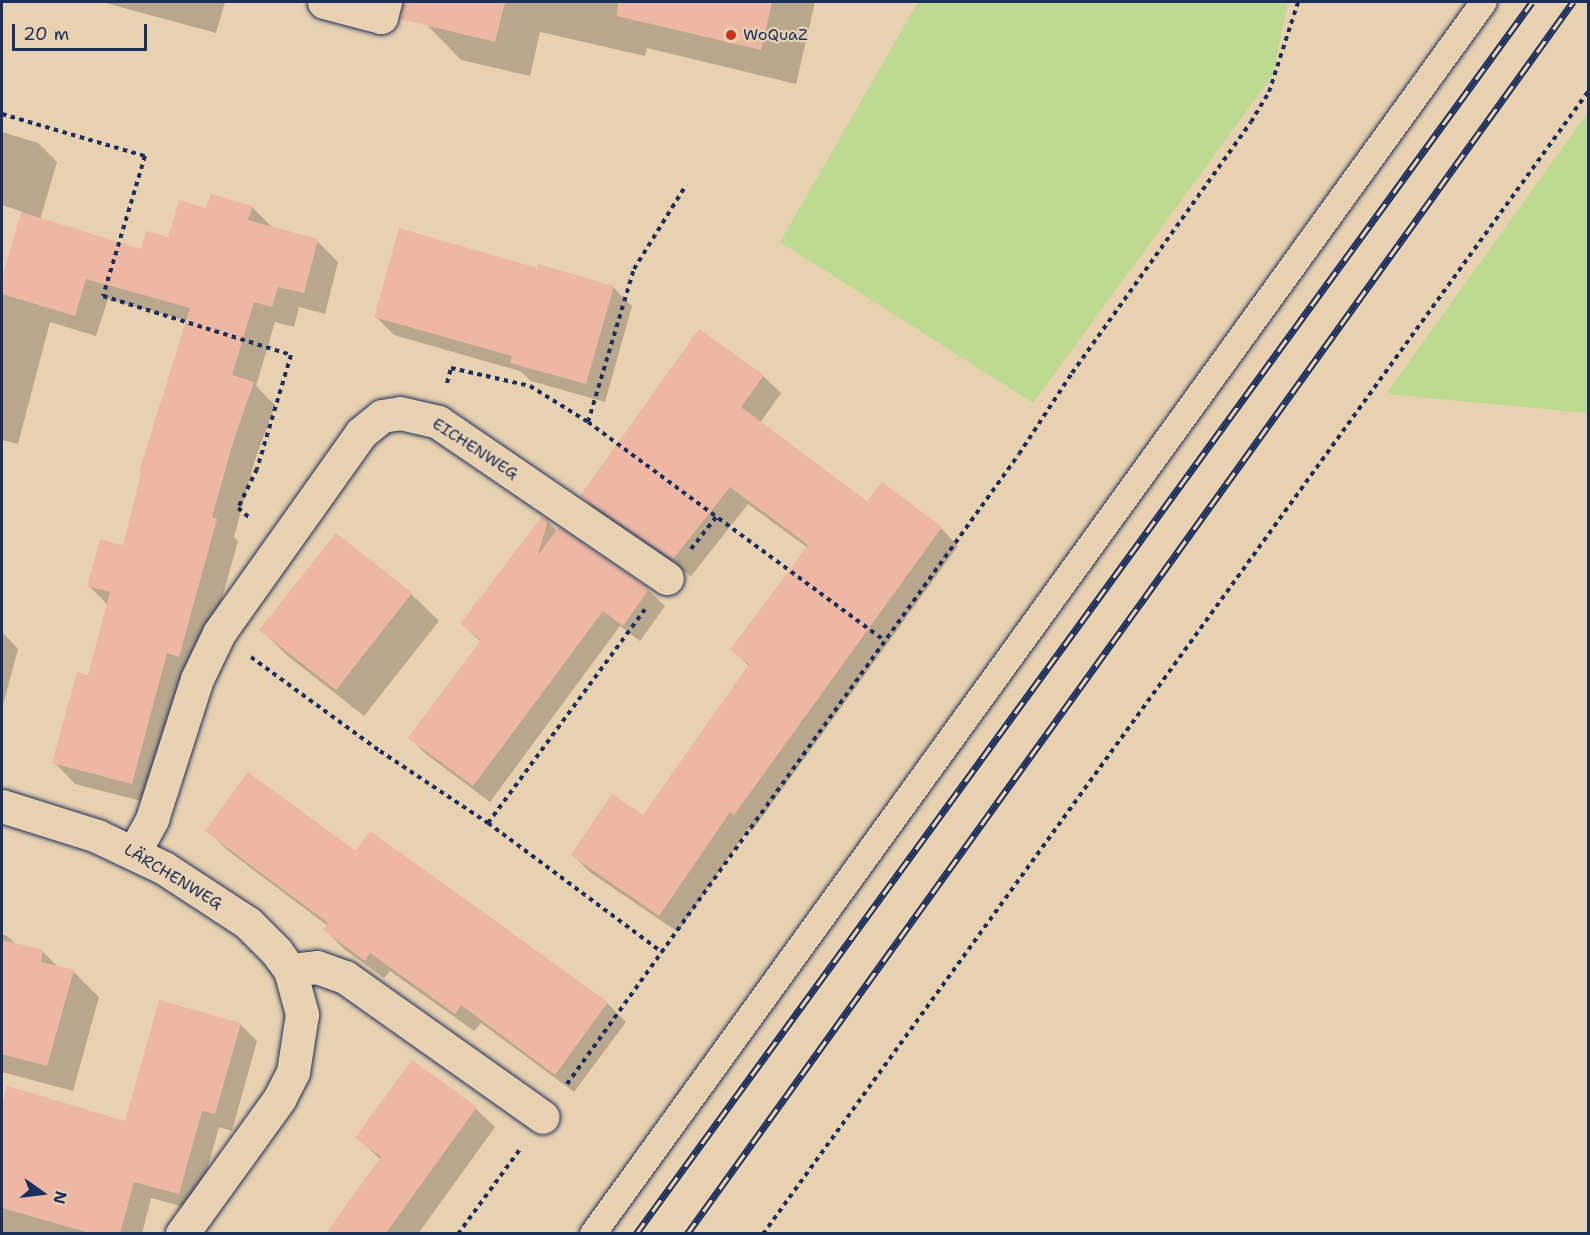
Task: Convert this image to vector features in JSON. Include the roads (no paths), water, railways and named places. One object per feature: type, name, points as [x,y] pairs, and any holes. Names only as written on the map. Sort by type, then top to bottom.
[{"type":"street","points":[[324,2],[381,17],[385,2]]},
{"type":"street","name":"EICHENWEG","points":[[134,852],[152,819],[196,680],[219,633],[361,432],[371,423],[400,413],[438,422],[668,578]]},
{"type":"street","name":"LÄRCHENWEG","points":[[2,806],[73,827],[134,852],[164,868],[248,923],[276,951],[290,970],[302,1014],[293,1071],[280,1098],[182,1233]]},
{"type":"street","points":[[290,970],[317,967],[345,976],[543,1117]]},
{"type":"lane","points":[[593,1233],[1484,2]]},
{"type":"railway","points":[[636,1234],[1532,2]]},
{"type":"railway","points":[[687,1234],[1573,2]]},
{"type":"place","name":"WoQuaZ","points":[[731,35]]}]
